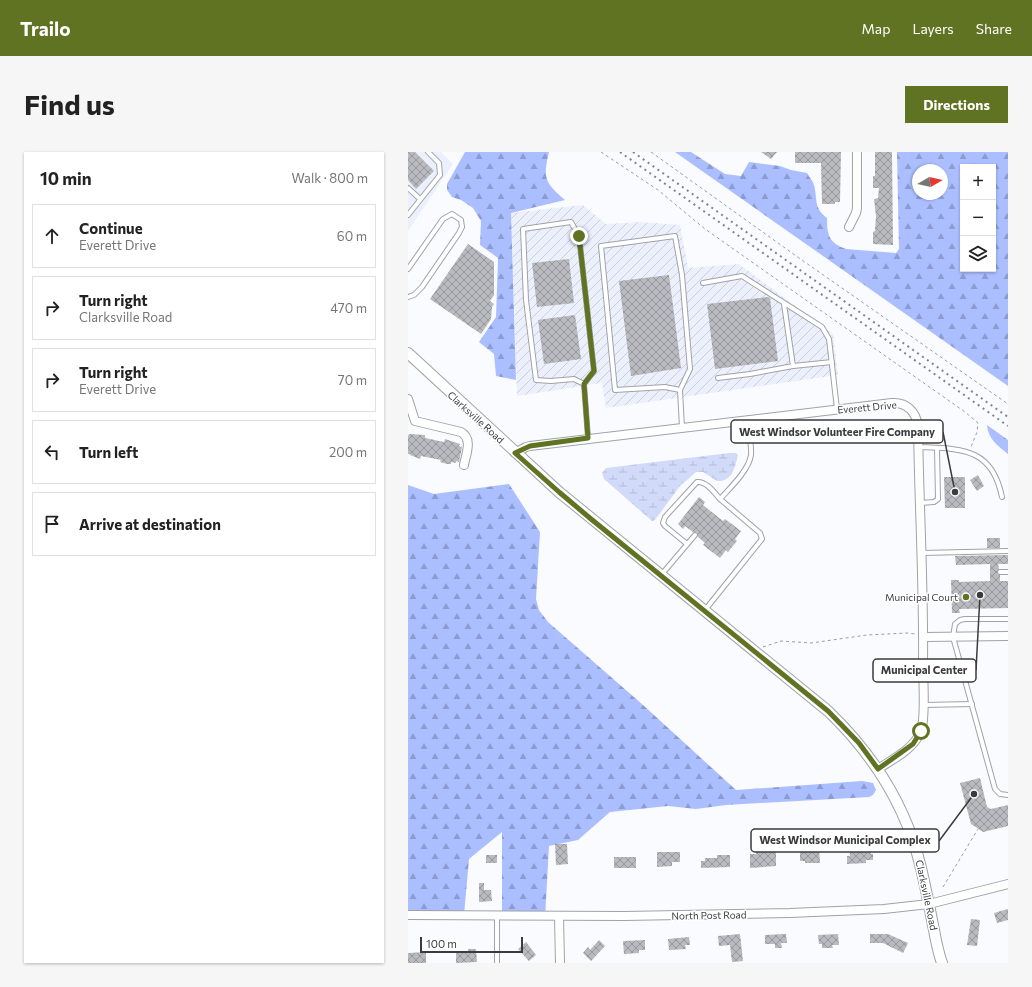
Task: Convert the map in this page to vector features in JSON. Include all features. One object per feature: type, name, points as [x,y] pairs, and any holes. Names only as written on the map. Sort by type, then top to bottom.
[{"type":"street","points":[[849,227],[857,208],[857,152]]},
{"type":"street","name":"Clarksville Road","points":[[408,353],[559,492],[828,711],[859,743],[878,769],[896,799],[908,826],[921,867],[942,963]]},
{"type":"street","points":[[408,399],[415,421],[465,434],[468,441],[464,465]]},
{"type":"street","name":"Everett Drive","points":[[515,453],[530,446],[588,438],[892,403],[902,404],[911,410],[916,417],[918,426],[924,636],[922,728],[916,740],[909,748],[878,769]]},
{"type":"street","points":[[924,636],[1008,636]]},
{"type":"street","name":"North Post Road","points":[[408,915],[624,916],[790,913],[884,909],[929,904],[1008,884]]},
{"type":"street","points":[[560,916],[560,963]]},
{"type":"lane","points":[[408,215],[440,175],[439,163],[428,152]]},
{"type":"lane","points":[[408,188],[420,199]]},
{"type":"lane","points":[[408,269],[443,219],[452,214],[461,220],[462,227],[459,233],[422,287],[414,295],[408,297]]},
{"type":"lane","points":[[584,384],[574,379],[551,381],[536,380],[526,300],[523,229],[571,222],[579,236],[594,371],[584,384],[588,438]]},
{"type":"lane","points":[[680,390],[665,387],[615,390],[601,246],[675,236],[682,275],[690,369],[680,390],[682,428]]},
{"type":"lane","points":[[704,282],[742,276],[822,327],[829,339],[837,410]]},
{"type":"lane","points":[[784,304],[793,366]]},
{"type":"lane","points":[[718,378],[793,366],[832,362]]},
{"type":"lane","points":[[720,499],[740,476],[750,459],[747,420]]},
{"type":"lane","points":[[918,447],[958,449],[969,452],[981,458],[991,469],[999,482],[1002,497]]},
{"type":"lane","points":[[920,503],[934,502],[938,499],[937,448]]},
{"type":"lane","points":[[687,544],[665,526],[663,521],[697,482],[703,483],[712,489],[720,499],[760,533],[762,539],[704,611]]},
{"type":"lane","points":[[661,576],[695,534]]},
{"type":"lane","points":[[922,553],[1008,552]]},
{"type":"lane","points":[[1000,572],[1008,572]]},
{"type":"lane","points":[[1008,619],[960,620],[955,626],[953,637],[995,789],[1000,794],[1008,795]]},
{"type":"lane","points":[[923,705],[972,704]]},
{"type":"lane","points":[[497,916],[497,963]]},
{"type":"path","points":[[601,152],[658,190],[705,229],[978,422],[977,432],[969,452]]},
{"type":"path","points":[[651,152],[805,263],[1008,404]]},
{"type":"path","points":[[756,652],[766,645],[781,641],[811,643],[867,635],[909,633],[924,636]]},
{"type":"path","points":[[943,887],[978,829]]},
{"type":"shaded area","points":[[408,152],[441,152],[453,164],[408,231]]},
{"type":"shaded area","points":[[583,205],[606,224],[640,222],[680,225],[688,268],[739,264],[833,334],[838,375],[606,408],[602,383],[517,396],[511,213]]},
{"type":"green space","points":[[465,152],[549,152],[546,168],[547,179],[553,189],[565,200],[511,213],[516,380],[496,376],[494,354],[479,342],[496,317],[498,258],[480,245],[481,221],[473,208],[461,200],[452,197],[447,190],[447,184]]},
{"type":"green space","points":[[675,152],[691,152],[725,174],[741,176],[749,162],[780,166],[807,173],[814,185],[818,207],[827,218],[830,238],[836,244],[846,249],[896,253],[899,249],[897,152],[1008,152],[1008,386]]},
{"type":"green space","points":[[987,425],[1008,440],[1008,454],[991,438]]},
{"type":"green space","points":[[736,453],[738,455],[734,469],[729,477],[722,481],[717,481],[703,472],[696,472],[680,486],[655,520],[652,521],[604,479],[602,473],[606,468]]},
{"type":"green space","points":[[509,484],[540,532],[536,599],[539,610],[548,622],[643,705],[736,790],[862,781],[873,783],[876,790],[873,795],[869,797],[726,805],[696,809],[668,806],[610,812],[578,840],[549,846],[545,918],[502,917],[502,832],[469,859],[464,915],[408,916],[408,485],[434,494]]},
{"type":"building","points":[[408,152],[415,152],[434,171],[416,189],[408,180]]},
{"type":"building","points":[[761,152],[777,152],[771,159]]},
{"type":"building","points":[[795,152],[841,152],[840,202],[835,202],[835,204],[822,204],[821,163],[795,163]]},
{"type":"building","points":[[875,152],[892,152],[893,245],[873,244],[873,232],[875,231],[876,216],[874,199],[878,198],[879,188],[873,188],[873,176],[875,176]]},
{"type":"building","points":[[468,244],[494,262],[494,295],[490,301],[494,304],[492,307],[491,319],[481,334],[430,299]]},
{"type":"building","points":[[569,259],[574,303],[537,307],[532,263]]},
{"type":"building","points":[[669,275],[681,368],[631,376],[619,281]]},
{"type":"building","points":[[770,298],[778,361],[715,369],[707,304]]},
{"type":"building","points":[[575,315],[581,359],[544,364],[538,320]]},
{"type":"building","points":[[409,434],[425,435],[425,438],[444,442],[445,439],[460,444],[459,446],[462,447],[459,462],[456,461],[456,463],[451,462],[451,464],[447,464],[440,462],[441,460],[421,456],[420,459],[408,454]]},
{"type":"building","points":[[978,475],[984,486],[977,491],[970,480]]},
{"type":"building","points":[[944,477],[965,477],[965,508],[945,508]]},
{"type":"building","points":[[699,497],[705,502],[703,505],[723,521],[725,519],[741,531],[735,539],[737,541],[728,552],[726,550],[720,558],[703,545],[705,543],[698,537],[697,532],[693,532],[685,526],[683,529],[678,524]]},
{"type":"building","points":[[987,538],[1000,538],[1000,548],[987,548]]},
{"type":"building","points":[[1008,555],[1008,564],[998,564],[999,569],[997,574],[1000,575],[1000,581],[1008,581],[1008,608],[959,609],[960,613],[952,613],[951,580],[959,580],[959,582],[990,581],[990,564],[956,565],[955,556]]},
{"type":"building","points":[[980,778],[987,807],[991,809],[1008,805],[1008,826],[983,832],[971,824],[960,783]]},
{"type":"building","points":[[555,844],[567,844],[568,864],[556,865]]},
{"type":"building","points":[[870,844],[873,860],[866,860],[866,863],[847,864],[847,856],[850,856],[849,846]]},
{"type":"building","points":[[804,847],[819,847],[820,863],[805,863],[805,861],[800,861],[800,851],[804,851]]},
{"type":"building","points":[[756,851],[776,851],[776,866],[750,868],[750,854],[756,854]]},
{"type":"building","points":[[657,852],[680,852],[680,862],[672,862],[672,866],[657,867]]},
{"type":"building","points":[[486,855],[497,855],[497,863],[486,863]]},
{"type":"building","points":[[717,855],[730,855],[730,867],[701,868],[701,861],[705,861],[705,858],[717,858]]},
{"type":"building","points":[[614,857],[636,857],[636,868],[614,868]]},
{"type":"building","points":[[479,883],[484,883],[484,890],[491,890],[492,901],[479,902]]},
{"type":"building","points":[[1008,909],[1008,920],[997,923],[994,913]]},
{"type":"building","points":[[971,919],[980,920],[977,946],[967,945]]},
{"type":"building","points":[[740,934],[743,961],[732,962],[730,945],[719,946],[718,936]]},
{"type":"building","points":[[786,934],[787,943],[781,943],[782,948],[775,948],[775,944],[765,944],[765,935]]},
{"type":"building","points":[[838,934],[839,945],[832,945],[833,948],[822,948],[822,944],[819,944],[818,935]]},
{"type":"building","points":[[870,934],[888,934],[908,943],[903,953],[883,943],[870,943]]},
{"type":"building","points":[[689,937],[690,945],[685,945],[686,949],[669,950],[668,939]]},
{"type":"building","points":[[599,940],[605,946],[591,961],[583,953],[588,947],[590,950]]},
{"type":"building","points":[[645,940],[645,950],[639,950],[639,953],[624,954],[623,941]]},
{"type":"building","points":[[526,942],[536,955],[529,961],[518,949]]},
{"type":"building","points":[[468,949],[476,949],[477,962],[456,963],[456,953],[468,953]]},
{"type":"building","points":[[426,952],[426,963],[408,963],[408,953]]},
{"type":"railway","points":[[620,152],[1008,426]]},
{"type":"railway","points":[[633,152],[1008,417]]},
{"type":"place","name":"West Windsor Volunteer Fire Company","points":[[955,492]]},
{"type":"place","name":"Municipal Center","points":[[980,595]]},
{"type":"place","name":"Municipal Court","points":[[966,597]]},
{"type":"place","name":"West Windsor Municipal Complex","points":[[974,794]]},
{"type":"route","points":[[579,236],[594,371],[584,384],[588,438],[530,446],[515,453],[591,519],[828,711],[859,743],[878,769],[904,752],[913,744],[921,731]]}]
